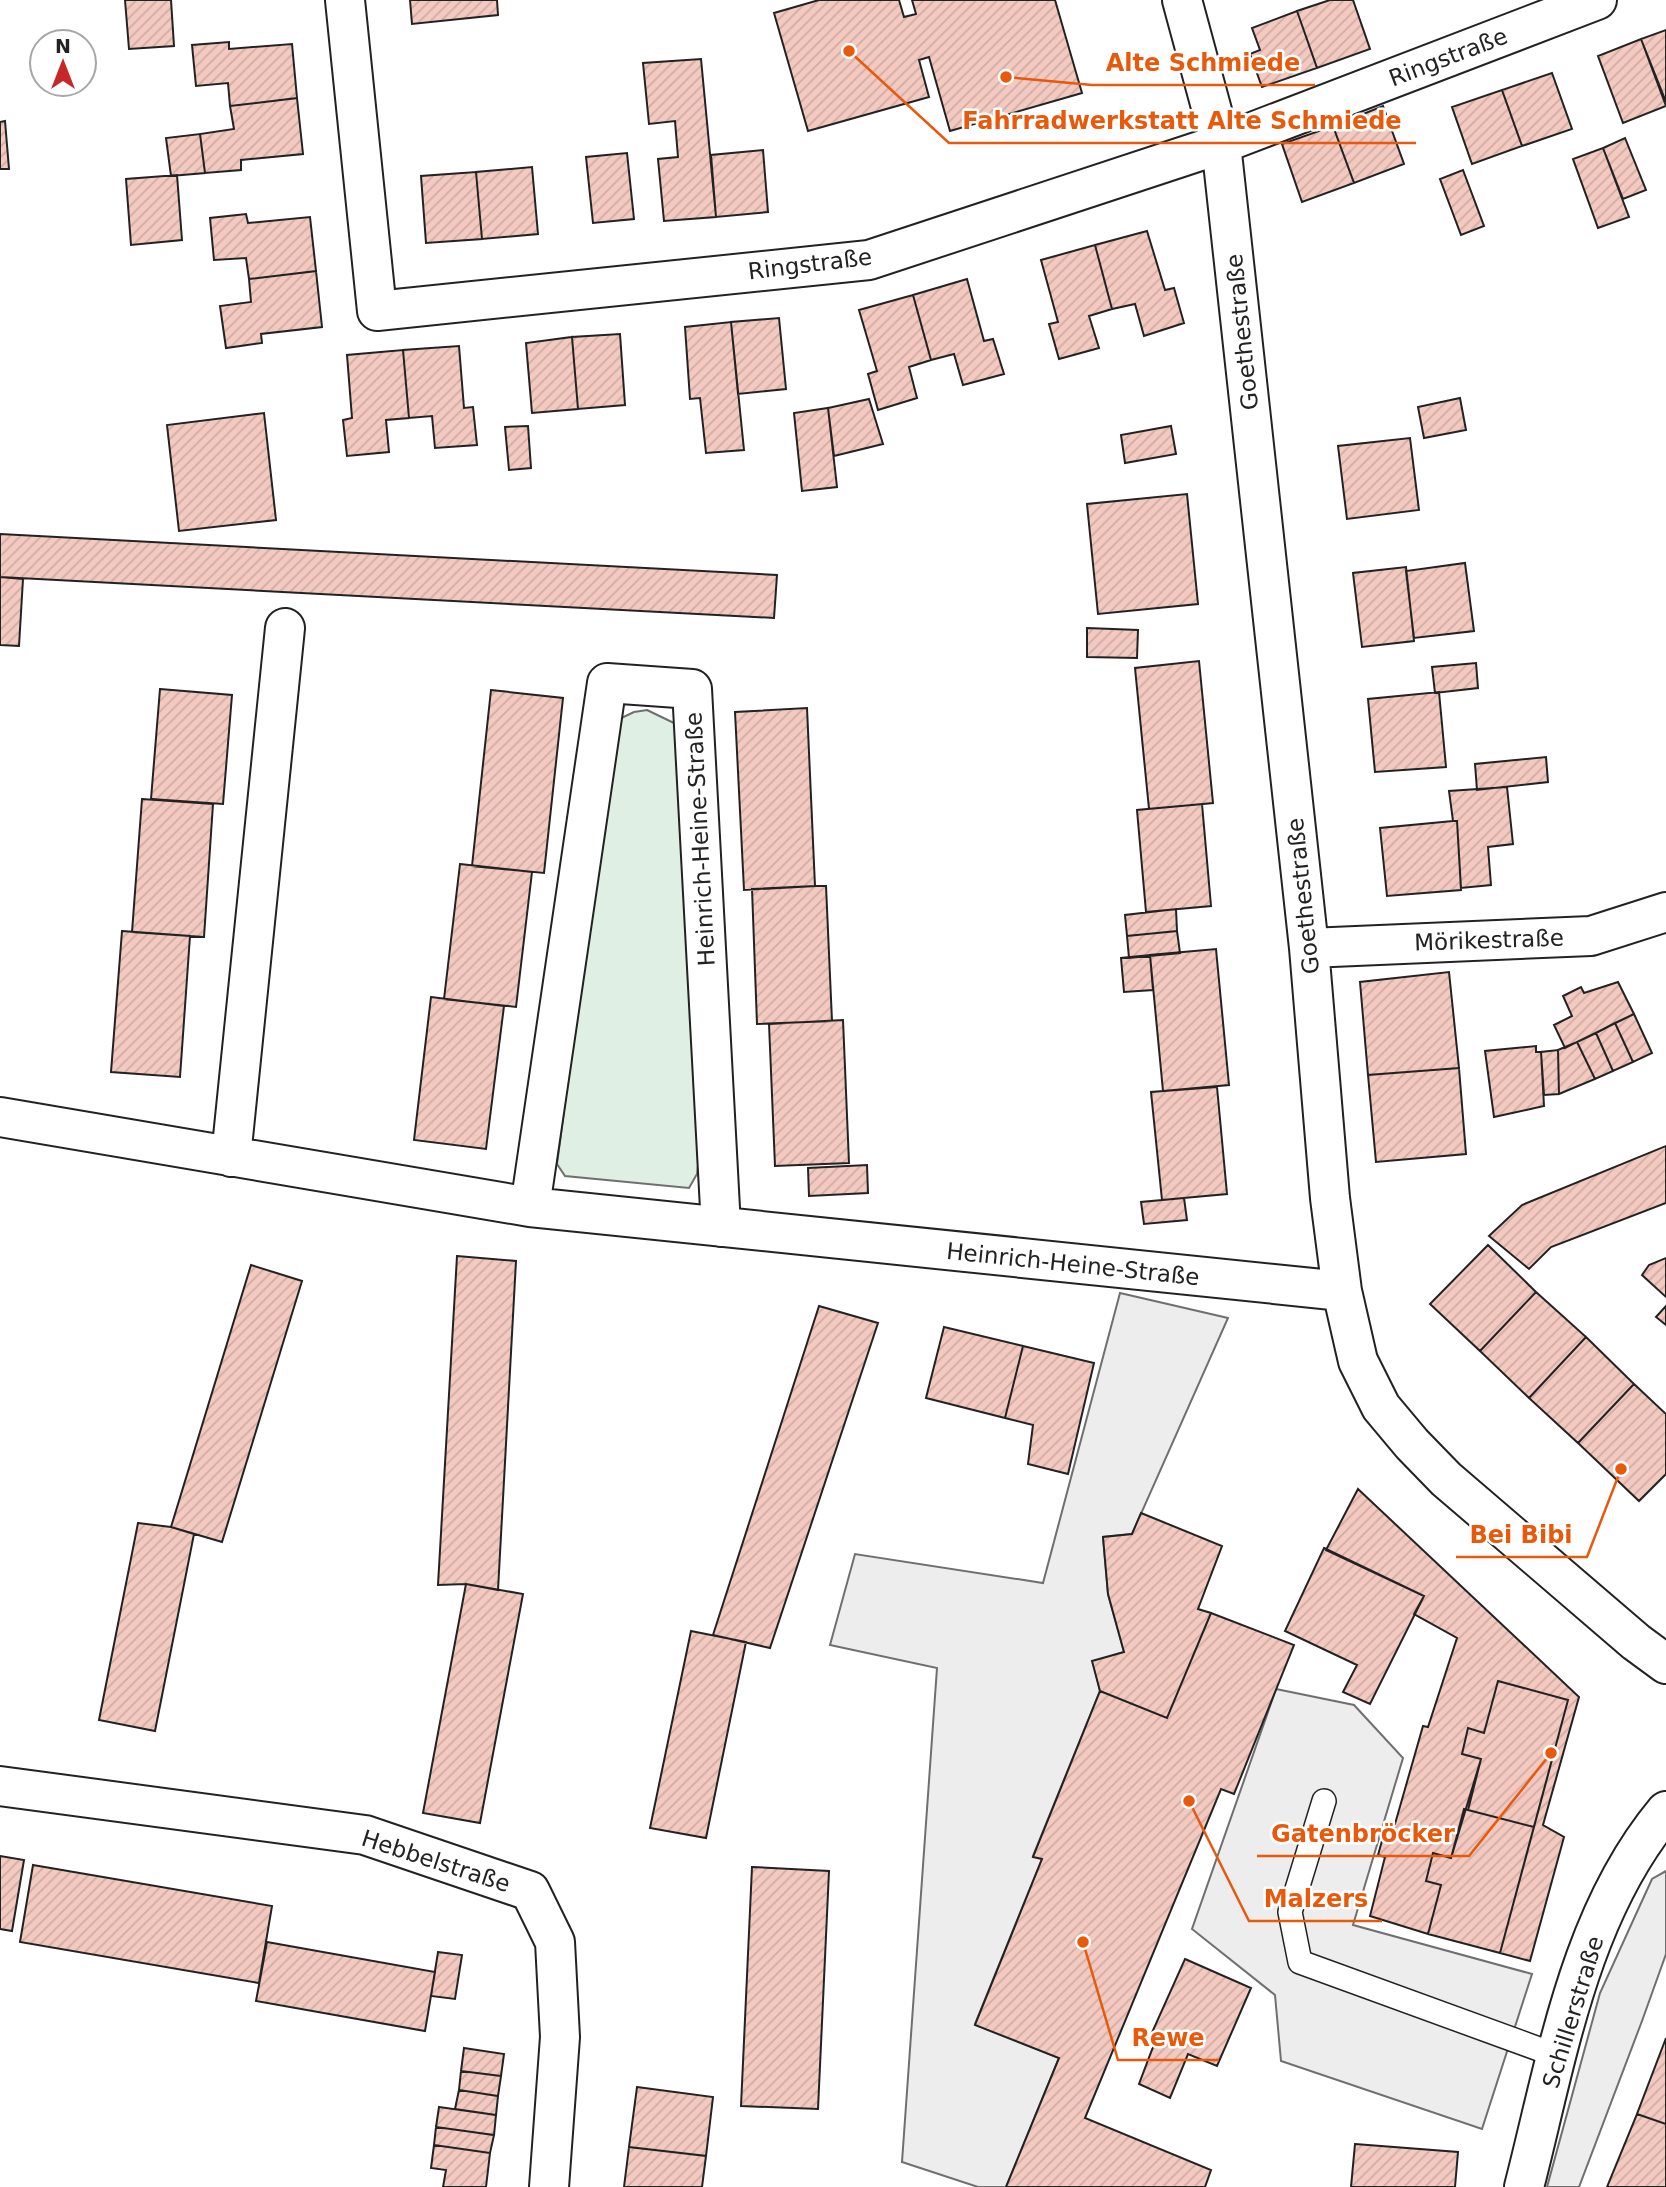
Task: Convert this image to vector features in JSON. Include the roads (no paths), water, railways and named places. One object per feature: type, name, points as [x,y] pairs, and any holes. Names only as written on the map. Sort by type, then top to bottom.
[{"type":"street","name":"Ringstraße","points":[[345,0],[377,311],[869,260],[1221,144],[1597,0]]},
{"type":"street","name":"Goethestraße","points":[[1182,0],[1221,144],[1309,948],[1330,1198],[1342,1291],[1358,1361],[1368,1385],[1412,1444],[1446,1479],[1636,1642],[1666,1664]]},
{"type":"street","points":[[231,1157],[285,628]]},
{"type":"street","name":"Heinrich-Heine-Straße","points":[[530,1207],[607,683],[692,689],[721,1227]]},
{"type":"street","name":"Mörikestraße","points":[[1309,948],[1591,936],[1666,912]]},
{"type":"street","name":"Heinrich-Heine-Straße","points":[[0,1118],[530,1207],[1342,1291]]},
{"type":"street","name":"Hebbelstraße","points":[[0,1786],[365,1835],[530,1891],[555,1942],[561,2037],[549,2187]]},
{"type":"street","name":"Schillerstraße","points":[[1524,2187],[1588,1948],[1640,1846],[1666,1811]]},
{"type":"lane","points":[[1324,1801],[1290,1912],[1300,1962],[1558,2056]]},
{"type":"place","name":"Fahrradwerkstatt Alte Schmiede","points":[[849,51]]},
{"type":"place","name":"Alte Schmiede","points":[[1006,77]]},
{"type":"place","name":"Bei Bibi","points":[[1621,1469]]},
{"type":"place","name":"Gatenbröcker","points":[[1551,1753]]},
{"type":"place","name":"Malzers","points":[[1189,1801]]},
{"type":"place","name":"Rewe","points":[[1083,1942]]}]
